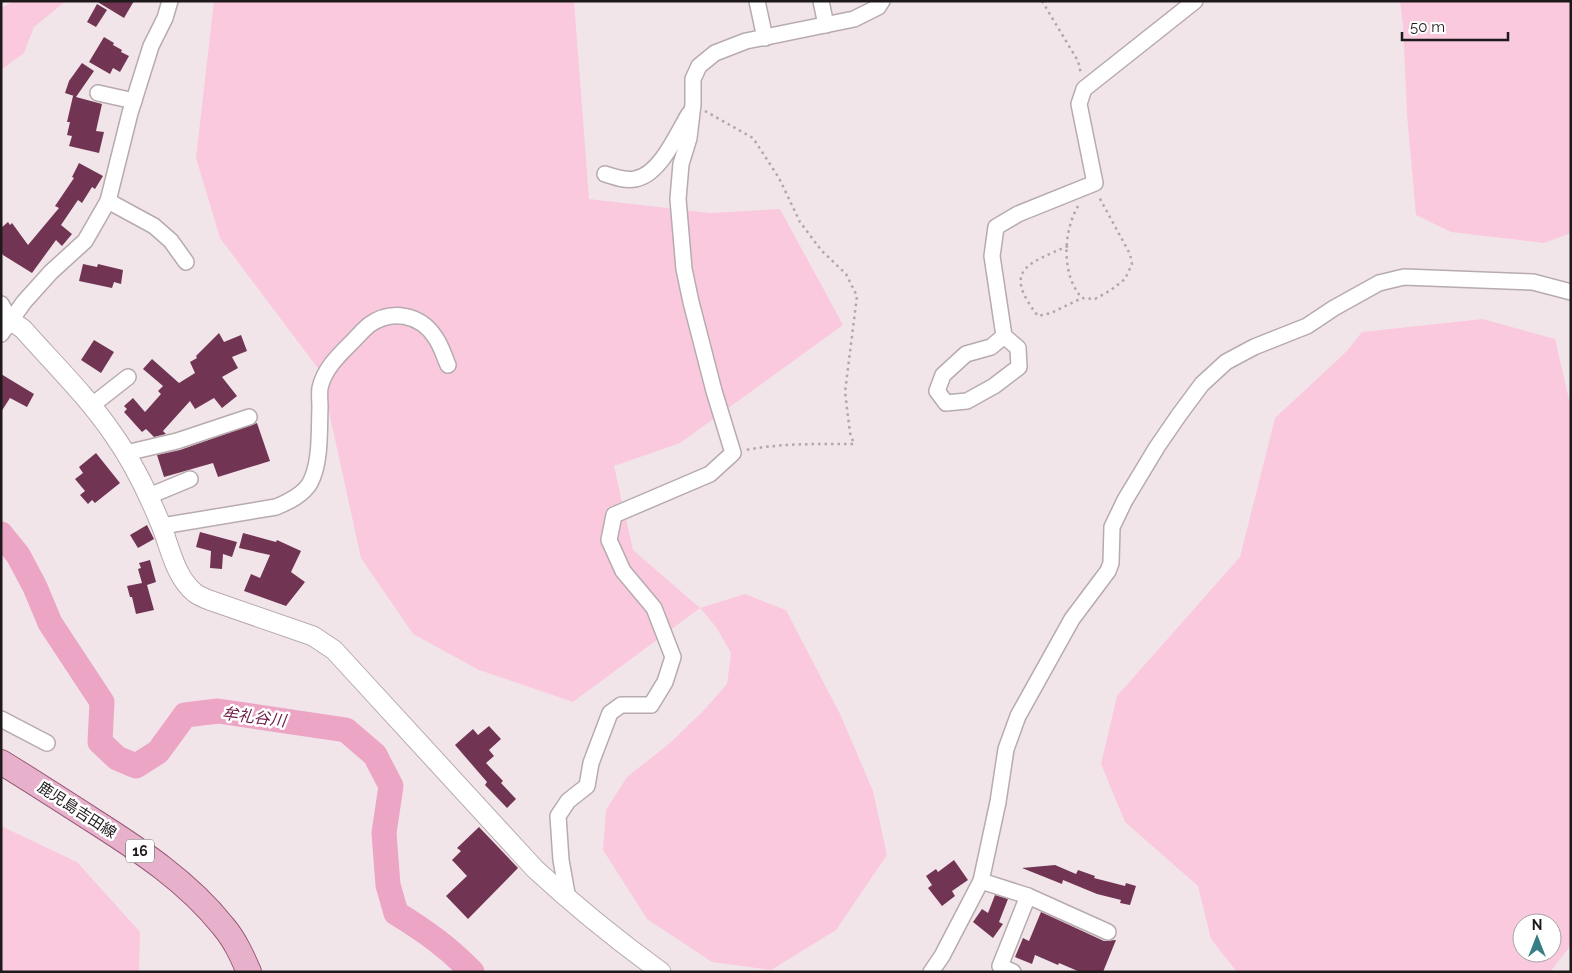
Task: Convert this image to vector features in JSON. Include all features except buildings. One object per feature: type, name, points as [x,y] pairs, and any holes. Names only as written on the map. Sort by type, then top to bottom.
[{"type":"main road","name":"鹿児島吉田線","points":[[1,762],[139,850],[176,878],[200,899],[224,926],[237,945],[249,972]]},
{"type":"street","points":[[170,1],[165,18],[151,46],[134,100],[108,201],[85,241],[3,319],[23,329],[113,433],[126,452],[149,496],[178,569],[195,593],[209,600],[313,636],[334,650],[535,869],[615,938],[660,972]]},
{"type":"street","points":[[757,1],[764,38]]},
{"type":"street","points":[[821,1],[826,25]]},
{"type":"street","points":[[568,899],[561,860],[558,816],[568,800],[587,786],[591,763],[610,713],[621,705],[650,705],[665,682],[673,657],[654,608],[623,570],[609,540],[614,515],[710,474],[733,452],[714,392],[684,270],[678,200],[682,164],[689,138],[693,106],[693,79],[699,66],[715,53],[746,41],[854,20],[878,6],[882,1]]},
{"type":"street","points":[[1004,336],[991,348],[966,354],[943,376],[937,391],[946,403],[967,401],[994,386],[1019,366],[1018,348],[1004,336],[992,256],[996,227],[1018,214],[1089,186],[1079,104],[1084,88],[1196,1]]},
{"type":"street","points":[[98,93],[134,100]]},
{"type":"street","points":[[605,174],[617,178],[635,180],[645,176],[658,165],[693,106]]},
{"type":"street","points":[[108,201],[154,226],[171,241],[186,262]]},
{"type":"street","points":[[931,972],[942,956],[981,881],[998,802],[1006,749],[1018,716],[1072,619],[1108,571],[1111,562],[1112,526],[1125,500],[1157,447],[1202,384],[1226,362],[1254,346],[1307,326],[1334,308],[1379,283],[1404,276],[1533,282],[1571,292]]},
{"type":"street","points":[[162,526],[276,507],[300,494],[310,484],[315,469],[319,432],[320,388],[328,369],[369,325],[388,315],[404,316],[422,322],[436,337],[448,365]]},
{"type":"street","points":[[91,406],[128,377]]},
{"type":"street","points":[[126,452],[177,440],[249,417]]},
{"type":"street","points":[[149,496],[190,479]]},
{"type":"street","points":[[1,719],[47,743]]},
{"type":"street","points":[[981,881],[1028,896],[1108,932]]},
{"type":"street","points":[[1013,972],[1000,966],[1028,896]]},
{"type":"path","points":[[1042,1],[1078,61],[1084,88]]},
{"type":"path","points":[[693,106],[753,138],[779,178],[800,222],[821,250],[846,274],[857,296],[845,392],[850,433],[854,444],[805,444],[733,452]]},
{"type":"path","points":[[1068,246],[1030,263],[1022,274],[1021,287],[1030,306],[1038,316],[1051,313],[1082,298],[1095,299],[1125,279],[1132,264],[1130,254],[1099,197],[1089,186],[1070,222],[1068,246],[1067,256],[1069,273],[1076,291],[1082,298]]},
{"type":"shaded area","points":[[14,1],[66,1],[34,27],[24,53],[1,70],[1,8]]},
{"type":"shaded area","points":[[214,1],[574,1],[589,199],[710,213],[780,209],[843,325],[680,443],[614,466],[633,550],[700,608],[573,702],[479,670],[413,634],[361,558],[320,371],[220,238],[196,158]]},
{"type":"shaded area","points":[[1400,1],[1571,1],[1571,233],[1544,243],[1451,232],[1416,215],[1407,115],[1403,25]]},
{"type":"shaded area","points":[[1483,319],[1555,339],[1571,408],[1571,945],[1562,957],[1562,913],[1512,913],[1512,963],[1557,963],[1548,972],[1237,972],[1211,939],[1198,886],[1125,822],[1101,764],[1117,696],[1240,557],[1275,418],[1346,352],[1362,332]]},
{"type":"shaded area","points":[[745,594],[786,610],[841,716],[873,791],[887,855],[836,930],[771,970],[712,962],[647,919],[603,850],[606,810],[627,777],[670,743],[705,709],[727,684],[731,653],[716,627],[700,608]]},
{"type":"shaded area","points":[[1,826],[77,862],[140,932],[139,972],[1,972]]},
{"type":"waterway","name":"牟礼谷川","points":[[1,534],[18,555],[35,587],[50,623],[102,702],[100,742],[117,758],[136,766],[158,752],[185,715],[218,711],[346,730],[375,755],[391,786],[384,833],[388,885],[396,913],[436,940],[472,972]]}]
